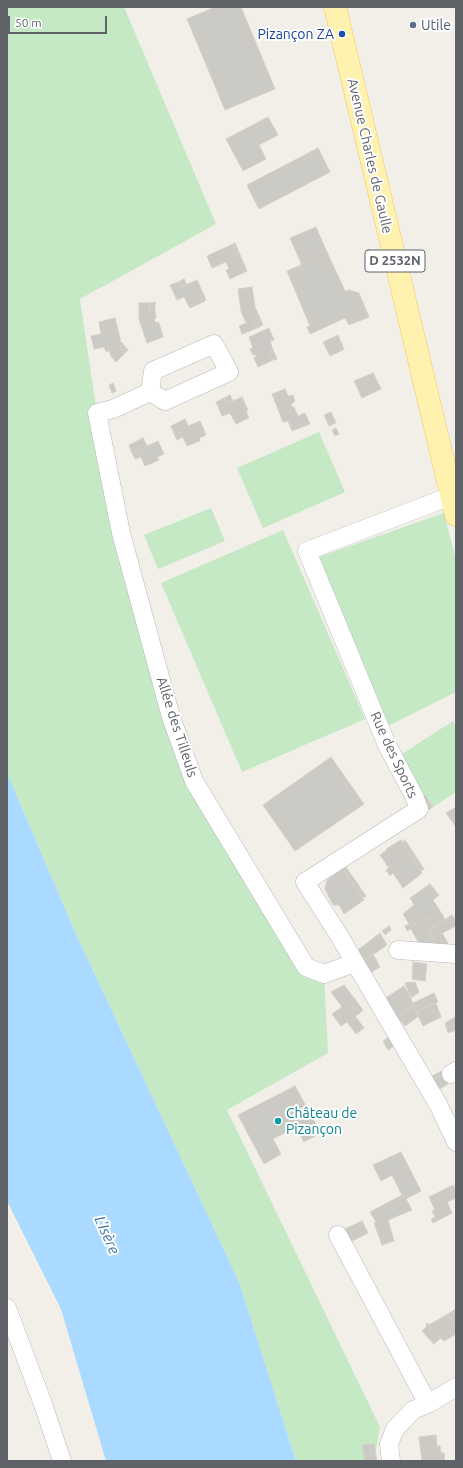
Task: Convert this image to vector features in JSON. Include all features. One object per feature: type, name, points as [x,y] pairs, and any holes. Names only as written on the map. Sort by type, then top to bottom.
[{"type":"main road","name":"Avenue Charles de Gaulle","points":[[335,7],[454,505]]},
{"type":"street","name":"Allée des Tilleuls","points":[[150,392],[113,408],[97,413],[121,533],[171,717],[194,781],[306,967],[324,974],[354,963]]},
{"type":"street","name":"Rue des Sports","points":[[454,505],[307,551],[387,746],[414,796],[419,809],[305,882],[340,937],[439,1106],[456,1142]]},
{"type":"street","points":[[398,950],[456,954]]},
{"type":"street","points":[[338,1235],[428,1404]]},
{"type":"street","points":[[7,1308],[43,1404],[62,1461]]},
{"type":"street","points":[[391,1461],[389,1444],[395,1429],[413,1410],[428,1404],[456,1387]]},
{"type":"green space","points":[[7,7],[124,7],[216,224],[80,299],[97,413],[194,781],[284,932],[324,974],[328,1053],[227,1110],[380,1427],[374,1461],[296,1461],[239,1282],[75,932],[7,773]]},
{"type":"green space","points":[[319,432],[345,492],[263,528],[237,468]]},
{"type":"green space","points":[[211,508],[225,541],[158,569],[144,535]]},
{"type":"green space","points":[[444,513],[456,560],[456,692],[386,727],[319,557]]},
{"type":"green space","points":[[283,530],[365,719],[242,772],[161,583]]},
{"type":"green space","points":[[453,721],[456,727],[456,792],[433,807],[424,795],[402,754]]},
{"type":"water","name":"L'Isère","points":[[7,773],[75,932],[239,1282],[296,1461],[106,1461],[61,1309],[7,1201]]},
{"type":"building","points":[[215,7],[241,7],[275,89],[225,110],[187,19]]},
{"type":"building","points":[[268,117],[278,135],[259,145],[266,159],[243,171],[226,139]]},
{"type":"building","points":[[318,148],[330,172],[259,209],[247,185]]},
{"type":"building","points":[[316,227],[326,250],[301,263],[290,238]]},
{"type":"building","points":[[235,243],[241,257],[239,258],[233,244]]},
{"type":"building","points":[[233,244],[247,271],[230,279],[226,270],[229,269],[226,262],[212,268],[207,256]]},
{"type":"building","points":[[326,250],[345,291],[349,290],[359,293],[369,317],[349,325],[345,318],[310,334],[307,327],[310,326],[287,271],[301,265],[301,263]]},
{"type":"building","points":[[184,279],[187,285],[181,287],[178,282]]},
{"type":"building","points":[[197,280],[203,293],[200,294],[203,302],[190,308],[184,297],[177,300],[170,285],[178,282],[181,287]]},
{"type":"building","points":[[252,287],[255,307],[260,318],[254,320],[257,328],[242,334],[239,326],[246,323],[241,311],[238,289]]},
{"type":"building","points":[[203,293],[206,300],[203,302],[200,294]]},
{"type":"building","points":[[155,302],[155,311],[150,311],[149,303]]},
{"type":"building","points":[[139,303],[149,303],[149,310],[155,311],[156,318],[154,319],[155,322],[159,323],[163,337],[147,343],[139,319]]},
{"type":"building","points":[[115,318],[121,342],[123,344],[119,348],[124,354],[116,362],[108,350],[107,352],[104,347],[94,349],[91,336],[101,334],[99,322]]},
{"type":"building","points":[[260,318],[263,325],[257,328],[254,320]]},
{"type":"building","points":[[269,328],[274,340],[270,341],[273,350],[269,352],[273,360],[258,367],[254,358],[256,357],[255,354],[253,355],[250,349],[253,348],[249,337]]},
{"type":"building","points":[[338,335],[341,342],[338,344],[341,351],[330,356],[323,342]]},
{"type":"building","points":[[341,342],[344,349],[341,351],[338,344]]},
{"type":"building","points":[[123,344],[128,350],[124,354],[119,348]]},
{"type":"building","points":[[273,350],[277,359],[273,360],[269,352]]},
{"type":"building","points":[[373,373],[381,389],[362,398],[354,381]]},
{"type":"building","points":[[113,383],[116,391],[112,393],[109,385]]},
{"type":"building","points":[[285,389],[288,396],[293,395],[295,401],[291,404],[298,416],[305,413],[310,424],[292,431],[288,421],[283,422],[272,394]]},
{"type":"building","points":[[230,395],[233,401],[227,404],[224,398]]},
{"type":"building","points":[[242,397],[248,410],[246,411],[249,418],[236,424],[230,413],[222,416],[216,402],[224,398],[227,404]]},
{"type":"building","points":[[331,412],[336,423],[329,426],[324,415]]},
{"type":"building","points":[[185,419],[188,426],[200,421],[206,435],[199,438],[200,441],[187,446],[180,431],[174,433],[171,426]]},
{"type":"building","points":[[336,428],[339,434],[335,436],[332,430]]},
{"type":"building","points":[[180,431],[183,437],[177,440],[174,433]]},
{"type":"building","points":[[143,438],[147,446],[158,441],[164,454],[157,457],[159,460],[145,466],[138,450],[132,453],[129,445]]},
{"type":"building","points":[[138,450],[141,457],[135,459],[132,453]]},
{"type":"building","points":[[331,757],[364,804],[295,851],[263,805]]},
{"type":"building","points":[[425,795],[433,807],[428,810],[420,797]]},
{"type":"building","points":[[456,807],[456,827],[446,813]]},
{"type":"building","points":[[401,840],[422,873],[403,888],[393,873],[390,876],[386,870],[389,868],[380,855],[387,850],[386,849]]},
{"type":"building","points":[[405,840],[424,869],[421,871],[402,842]]},
{"type":"building","points":[[346,867],[366,896],[363,898],[343,869]]},
{"type":"building","points":[[343,869],[364,900],[344,914],[339,905],[333,905],[325,889],[327,880]]},
{"type":"building","points":[[430,884],[439,895],[433,900],[445,919],[434,927],[428,916],[411,927],[403,914],[414,905],[410,898]]},
{"type":"building","points":[[452,915],[456,921],[456,926],[432,938],[428,931]]},
{"type":"building","points":[[428,916],[434,927],[428,931],[435,943],[421,947],[411,929],[407,931],[405,926],[409,924],[411,927]]},
{"type":"building","points":[[389,926],[391,930],[385,935],[382,931]]},
{"type":"building","points":[[380,933],[387,945],[364,961],[358,950]]},
{"type":"building","points":[[442,933],[449,945],[437,949],[432,938]]},
{"type":"building","points":[[373,954],[380,967],[370,973],[364,961]]},
{"type":"building","points":[[413,962],[427,964],[425,981],[412,979]]},
{"type":"building","points":[[415,982],[419,992],[411,998],[405,983]]},
{"type":"building","points":[[344,985],[354,998],[350,1001],[359,1014],[355,1016],[364,1028],[356,1034],[347,1022],[341,1026],[332,1014],[342,1007],[331,992]]},
{"type":"building","points":[[404,986],[410,996],[390,1009],[384,999]]},
{"type":"building","points":[[434,993],[438,1002],[416,1011],[413,1003]]},
{"type":"building","points":[[410,996],[414,1006],[397,1017],[390,1009]]},
{"type":"building","points":[[354,998],[363,1010],[359,1014],[350,1001]]},
{"type":"building","points":[[436,1003],[441,1017],[423,1026],[416,1011]]},
{"type":"building","points":[[414,1006],[419,1016],[405,1026],[397,1017]]},
{"type":"building","points":[[455,1017],[456,1030],[448,1033],[445,1023]]},
{"type":"building","points":[[389,1037],[394,1046],[388,1050],[383,1041]]},
{"type":"building","points":[[446,1069],[448,1072],[434,1080],[432,1076]]},
{"type":"building","points":[[443,1075],[448,1084],[438,1090],[434,1080]]},
{"type":"building","name":"Château de Pizançon","points":[[295,1086],[321,1133],[304,1142],[296,1127],[273,1139],[281,1154],[264,1164],[238,1115]]},
{"type":"building","points":[[401,1152],[421,1191],[406,1199],[412,1210],[388,1220],[394,1241],[382,1245],[374,1223],[376,1222],[370,1212],[402,1195],[392,1175],[381,1181],[373,1165]]},
{"type":"building","points":[[453,1185],[456,1191],[456,1198],[447,1202],[452,1213],[433,1223],[431,1219],[435,1217],[432,1211],[435,1210],[429,1197]]},
{"type":"building","points":[[362,1221],[368,1233],[350,1242],[345,1229]]},
{"type":"building","points":[[456,1309],[456,1328],[448,1314]]},
{"type":"building","points":[[448,1314],[456,1328],[456,1334],[444,1341],[426,1325],[427,1323],[429,1325]]},
{"type":"building","points":[[427,1326],[441,1338],[434,1344],[422,1331]]},
{"type":"building","points":[[436,1435],[437,1446],[440,1446],[441,1453],[444,1453],[445,1461],[422,1461],[419,1437]]},
{"type":"building","points":[[374,1444],[377,1461],[365,1461],[362,1445]]},
{"type":"place","name":"Utile","points":[[413,25]]},
{"type":"place","name":"Pizançon ZA","points":[[342,34]]},
{"type":"place","name":"Château de Pizançon","points":[[278,1121]]}]
